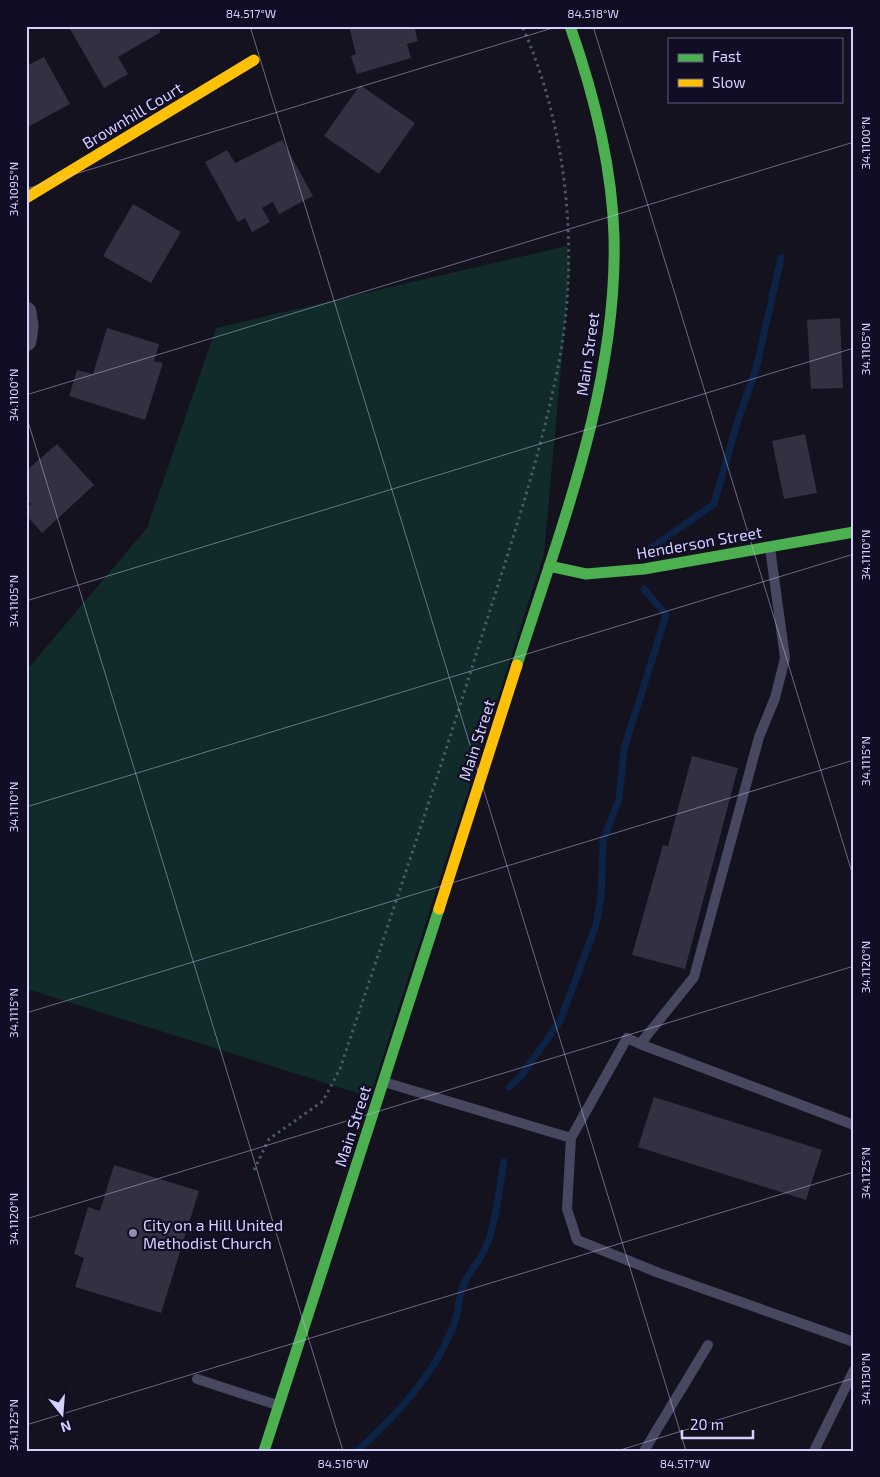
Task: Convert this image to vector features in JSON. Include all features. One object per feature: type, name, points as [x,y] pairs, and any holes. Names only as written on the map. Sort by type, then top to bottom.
[{"type":"main road","name":"Main Street","points":[[264,1451],[549,566],[595,409],[606,358],[614,267],[608,165],[597,110],[570,26]]},
{"type":"main road","name":"Brownhill Court","points":[[26,198],[254,60]]},
{"type":"main road","name":"Henderson Street","points":[[549,566],[586,574],[644,569],[854,532]]},
{"type":"street","points":[[26,312],[28,326],[26,341]]},
{"type":"lane","points":[[640,1044],[694,977],[759,737],[775,698],[785,658],[770,546]]},
{"type":"lane","points":[[854,1125],[627,1038],[571,1138],[567,1208],[577,1240],[660,1273],[854,1342]]},
{"type":"lane","points":[[383,1081],[571,1138]]},
{"type":"lane","points":[[644,1451],[708,1345]]},
{"type":"lane","points":[[814,1451],[854,1370]]},
{"type":"lane","points":[[197,1379],[279,1405]]},
{"type":"path","points":[[254,1170],[269,1139],[307,1114],[323,1100],[340,1069],[438,779],[543,434],[564,329],[568,257],[558,135],[548,96],[522,26]]},
{"type":"green space","points":[[567,246],[570,270],[544,554],[370,1097],[30,990],[26,999],[26,671],[147,528],[216,328]]},
{"type":"building","points":[[76,26],[157,26],[161,32],[118,57],[128,74],[104,88],[70,29]]},
{"type":"building","points":[[349,26],[414,26],[418,41],[407,44],[411,58],[357,74],[351,56],[356,54]]},
{"type":"building","points":[[44,57],[70,104],[26,128],[26,66]]},
{"type":"building","points":[[360,85],[415,123],[379,174],[324,136]]},
{"type":"building","points":[[282,140],[313,196],[279,214],[273,202],[262,208],[270,222],[252,232],[245,218],[238,222],[205,162],[227,150],[235,163]]},
{"type":"building","points":[[133,204],[181,232],[151,283],[103,256]]},
{"type":"building","points":[[840,318],[843,388],[811,389],[807,320]]},
{"type":"building","points":[[107,328],[159,344],[154,361],[163,363],[145,420],[69,396],[77,370],[93,374]]},
{"type":"building","points":[[805,434],[817,493],[784,499],[772,441]]},
{"type":"building","points":[[57,444],[94,485],[42,533],[26,515],[26,508],[31,504],[26,499],[26,471]]},
{"type":"building","points":[[692,756],[738,768],[685,969],[632,955],[663,845],[668,846]]},
{"type":"building","points":[[654,1097],[822,1150],[806,1200],[638,1147]]},
{"type":"building","name":"City on a Hill United Methodist Church","points":[[114,1165],[199,1191],[161,1313],[75,1287],[84,1258],[74,1254],[88,1207],[100,1211]]},
{"type":"waterway","points":[[651,548],[714,504],[737,423],[756,369],[781,258]]},
{"type":"waterway","points":[[509,1087],[521,1076],[560,1021],[596,925],[601,896],[603,841],[619,799],[624,749],[666,615],[644,589]]},
{"type":"waterway","points":[[357,1451],[401,1407],[438,1358],[455,1321],[462,1288],[468,1275],[482,1255],[488,1241],[494,1219],[504,1162]]},
{"type":"traffic: fast","points":[[517,665],[584,454],[607,346],[613,291],[613,209],[606,156],[587,77],[570,26]]},
{"type":"traffic: fast","points":[[549,566],[586,574],[644,569],[854,532]]},
{"type":"traffic: fast","points":[[264,1451],[439,909]]},
{"type":"traffic: slow","points":[[26,198],[254,60]]},
{"type":"traffic: slow","points":[[439,909],[517,665]]},
{"type":"place","name":"City on a Hill United Methodist Church","points":[[133,1233]]}]
